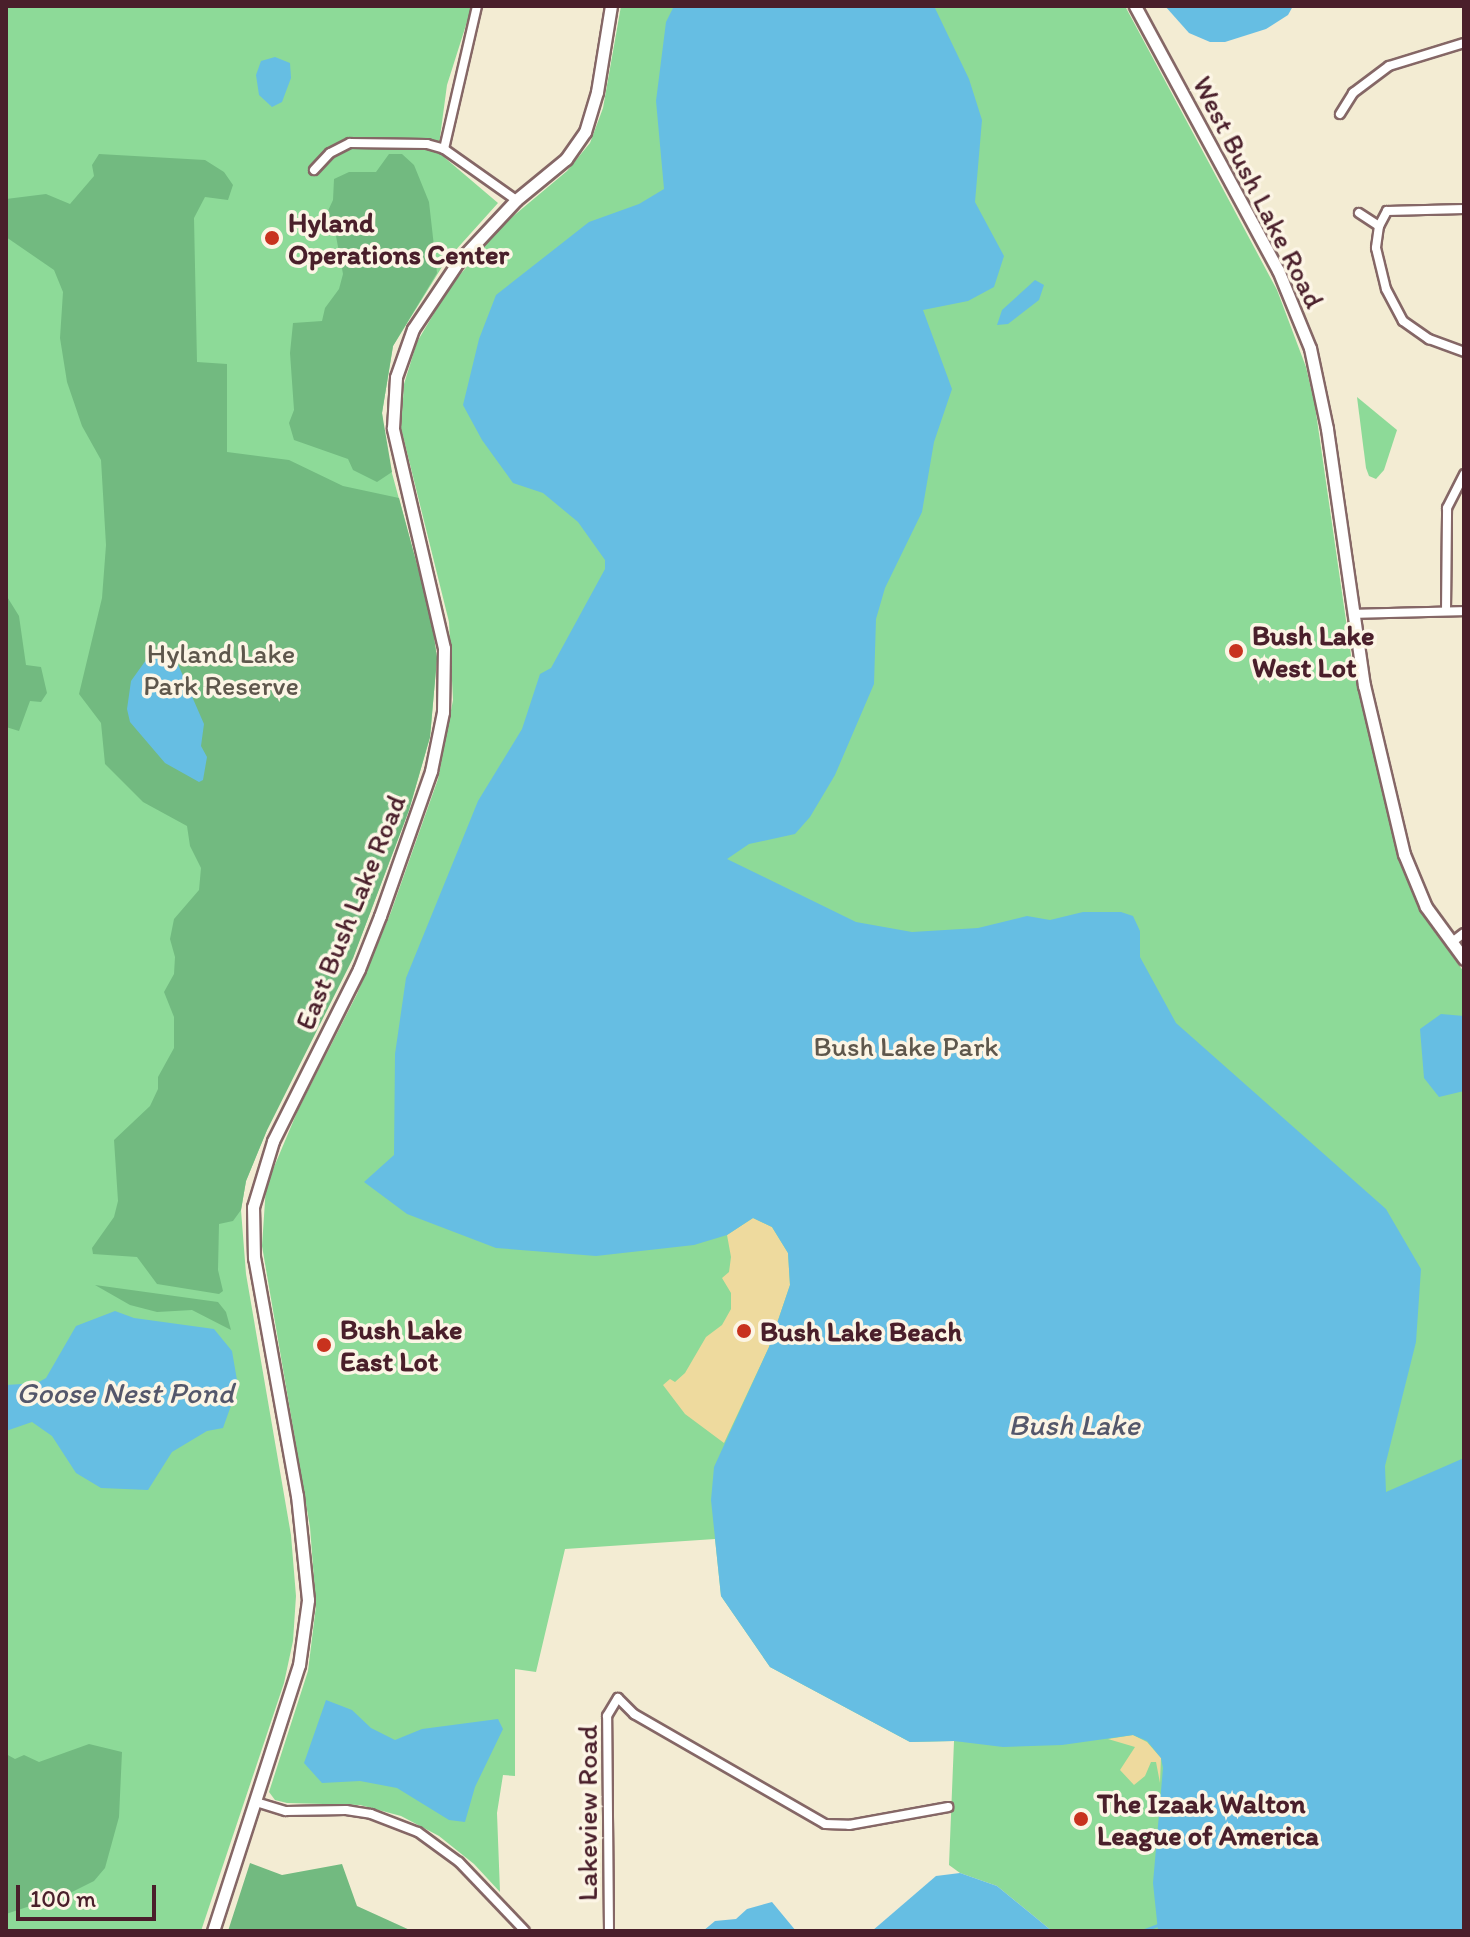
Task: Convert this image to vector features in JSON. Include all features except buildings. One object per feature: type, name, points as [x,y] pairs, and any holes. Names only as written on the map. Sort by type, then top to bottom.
[{"type":"street","points":[[444,149],[477,6]]},
{"type":"street","name":"East Bush Lake Road","points":[[213,1931],[299,1665],[308,1600],[297,1496],[254,1258],[253,1207],[273,1141],[353,981],[380,916],[419,809],[438,741],[445,682],[444,648],[393,428],[400,364],[413,329],[437,289],[481,235],[516,200],[566,159],[585,132],[597,92],[611,6]]},
{"type":"street","name":"West Bush Lake Road","points":[[1135,6],[1278,270],[1310,348],[1323,401],[1364,685],[1404,854],[1426,907],[1464,959]]},
{"type":"street","points":[[1340,114],[1353,93],[1389,66],[1464,43]]},
{"type":"street","points":[[314,170],[330,153],[350,143],[427,144],[444,149],[516,200]]},
{"type":"street","points":[[1464,209],[1387,211],[1379,226],[1376,248],[1379,269],[1403,321],[1429,339],[1464,352]]},
{"type":"street","points":[[1359,213],[1379,226]]},
{"type":"street","points":[[1446,611],[1447,508],[1464,474]]},
{"type":"street","points":[[1353,614],[1464,611]]},
{"type":"street","points":[[1451,943],[1464,933]]},
{"type":"street","name":"Lakeview Road","points":[[609,1931],[607,1716],[618,1698],[634,1714],[825,1824],[849,1825],[948,1807]]},
{"type":"street","points":[[256,1802],[301,1812],[367,1814],[407,1827],[459,1862],[525,1931]]},
{"type":"green space","name":"Hyland Lake Park Reserve","points":[[6,6],[472,6],[447,85],[438,152],[498,203],[445,262],[393,346],[382,413],[386,451],[431,617],[437,658],[430,737],[409,810],[353,958],[267,1130],[246,1181],[241,1210],[246,1274],[291,1535],[296,1596],[293,1641],[284,1683],[201,1931],[6,1931]]},
{"type":"green space","name":"Bush Lake Park","points":[[621,6],[1125,6],[1277,290],[1306,367],[1315,406],[1352,662],[1399,854],[1429,924],[1464,972],[1464,1931],[1052,1931],[997,1886],[960,1873],[949,1865],[954,1741],[910,1742],[770,1667],[721,1596],[715,1539],[565,1549],[536,1672],[515,1669],[515,1776],[503,1775],[497,1813],[500,1892],[474,1864],[439,1836],[401,1816],[360,1805],[287,1803],[275,1800],[269,1792],[308,1671],[316,1606],[310,1527],[262,1246],[266,1186],[298,1110],[357,994],[391,912],[438,779],[453,700],[449,622],[401,428],[404,384],[417,342],[449,288],[499,228],[567,171],[590,143],[603,108]]},
{"type":"green space","points":[[99,154],[205,160],[224,172],[233,185],[228,200],[205,197],[194,218],[197,362],[227,364],[227,452],[289,460],[343,486],[399,498],[431,617],[437,658],[430,737],[409,810],[353,958],[267,1130],[246,1181],[241,1210],[233,1221],[219,1224],[218,1270],[223,1291],[219,1294],[157,1284],[137,1257],[93,1254],[92,1248],[114,1217],[118,1201],[114,1140],[150,1106],[158,1089],[158,1077],[174,1048],[174,1017],[164,992],[174,974],[175,957],[170,939],[174,919],[199,890],[201,868],[190,846],[187,826],[143,802],[105,764],[101,723],[79,694],[102,598],[106,545],[101,460],[82,426],[67,382],[60,338],[63,292],[54,270],[6,237],[6,199],[46,194],[70,204],[94,176],[92,165]]},
{"type":"green space","points":[[389,154],[402,154],[414,165],[429,202],[437,273],[393,346],[382,413],[392,472],[377,482],[353,470],[348,459],[294,440],[289,423],[294,410],[290,353],[293,323],[322,321],[325,308],[339,289],[343,274],[336,236],[326,215],[333,200],[334,179],[349,172],[376,172]]},
{"type":"green space","points":[[1357,397],[1397,430],[1384,470],[1376,479],[1369,476],[1366,468]]},
{"type":"green space","points":[[6,595],[19,616],[26,665],[41,667],[47,693],[41,702],[30,701],[19,731],[6,727]]},
{"type":"green space","points":[[95,1285],[218,1302],[226,1312],[231,1330],[192,1310],[157,1312],[130,1305]]},
{"type":"green space","points":[[89,1744],[122,1752],[119,1817],[105,1868],[94,1881],[72,1892],[6,1914],[6,1754],[15,1759],[24,1755],[39,1762]]},
{"type":"green space","points":[[250,1863],[282,1875],[342,1864],[357,1906],[412,1931],[228,1931]]},
{"type":"sand","name":"Bush Lake Beach","points":[[753,1218],[772,1227],[788,1253],[790,1285],[769,1347],[724,1443],[685,1414],[663,1385],[670,1379],[675,1382],[685,1373],[706,1337],[722,1325],[731,1309],[731,1293],[722,1278],[729,1272],[731,1257],[727,1235]]},
{"type":"sand","points":[[1133,1735],[1147,1742],[1161,1758],[1160,1783],[1156,1762],[1151,1762],[1145,1776],[1134,1785],[1120,1770],[1135,1747],[1108,1739]]},
{"type":"water","name":"Bush Lake","points":[[674,6],[934,6],[969,79],[982,120],[975,202],[1004,256],[994,287],[968,301],[923,310],[952,389],[934,442],[922,512],[885,588],[876,619],[874,684],[835,775],[810,817],[795,834],[749,844],[727,859],[856,922],[912,932],[978,928],[1027,916],[1050,920],[1083,912],[1121,912],[1133,916],[1140,931],[1140,957],[1176,1023],[1386,1209],[1421,1269],[1416,1342],[1385,1466],[1386,1492],[1464,1458],[1464,1931],[1158,1931],[1153,1883],[1163,1768],[1161,1758],[1147,1741],[1133,1735],[1062,1745],[1003,1747],[954,1741],[910,1742],[770,1667],[721,1596],[711,1500],[714,1467],[769,1347],[790,1285],[788,1253],[772,1227],[753,1218],[727,1235],[694,1245],[596,1256],[496,1248],[407,1214],[364,1182],[394,1155],[395,1054],[406,978],[478,801],[522,729],[540,674],[551,668],[605,569],[605,560],[578,522],[543,493],[513,483],[482,440],[463,405],[479,339],[496,295],[589,222],[639,204],[664,189],[656,101],[666,22]]},
{"type":"water","points":[[1165,6],[1293,6],[1288,15],[1266,29],[1225,42],[1210,42],[1189,33]]},
{"type":"water","points":[[275,57],[290,63],[291,78],[282,102],[272,107],[259,95],[256,75],[261,61]]},
{"type":"water","points":[[1035,280],[1044,285],[1039,300],[1008,324],[997,325],[1002,310]]},
{"type":"water","points":[[160,656],[177,662],[204,724],[201,746],[207,757],[203,780],[199,782],[165,763],[130,722],[127,709],[131,681],[146,660]]},
{"type":"water","points":[[1441,1014],[1464,1016],[1464,1091],[1439,1097],[1424,1078],[1420,1029]]},
{"type":"water","name":"Goose Nest Pond","points":[[115,1311],[134,1318],[214,1329],[232,1351],[238,1386],[223,1428],[207,1431],[172,1452],[148,1490],[101,1488],[76,1473],[52,1436],[32,1422],[6,1431],[6,1385],[37,1383],[46,1378],[76,1326]]},
{"type":"water","points":[[326,1700],[352,1710],[371,1728],[395,1740],[422,1729],[498,1719],[503,1729],[475,1787],[465,1822],[449,1820],[397,1788],[360,1781],[322,1783],[304,1763]]},
{"type":"water","points":[[960,1873],[997,1886],[1052,1931],[872,1931],[936,1876]]},
{"type":"water","points":[[772,1902],[796,1931],[703,1931],[715,1921],[736,1919],[747,1909]]},
{"type":"waterway","points":[[1142,1931],[1158,1925]]},
{"type":"place","name":"Hyland Operations Center","points":[[272,238]]},
{"type":"place","name":"Bush Lake West Lot","points":[[1236,651]]},
{"type":"place","name":"Bush Lake Beach","points":[[744,1331]]},
{"type":"place","name":"Bush Lake East Lot","points":[[324,1345]]},
{"type":"place","name":"The Izaak Walton League of America","points":[[1081,1819]]}]
